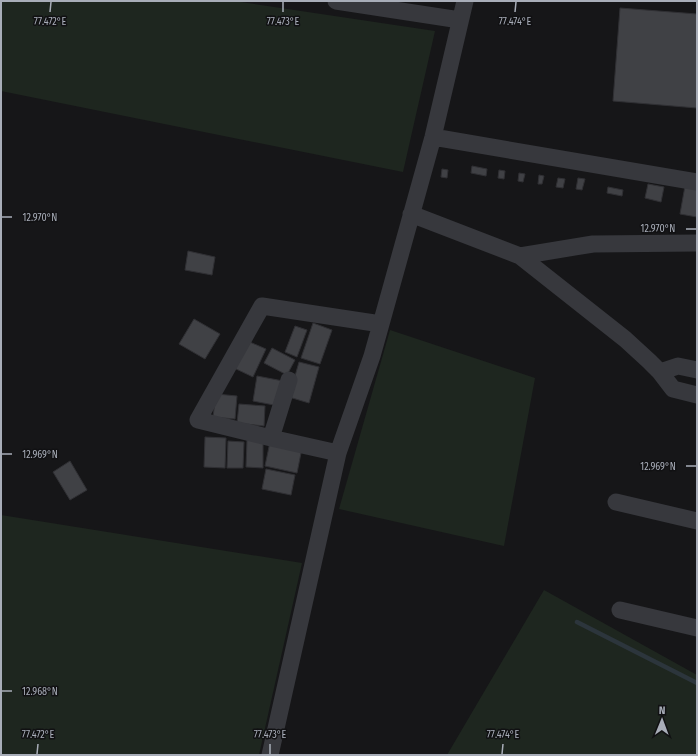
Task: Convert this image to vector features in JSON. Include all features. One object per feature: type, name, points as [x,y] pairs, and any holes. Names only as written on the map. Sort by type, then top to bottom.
[{"type":"street","points":[[336,1],[460,20]]},
{"type":"street","points":[[270,755],[338,453],[372,356],[381,324],[433,137],[465,1]]},
{"type":"street","points":[[433,137],[697,182]]},
{"type":"street","points":[[411,214],[520,256],[625,339],[660,372],[673,389],[697,395]]},
{"type":"street","points":[[520,256],[593,244],[697,243]]},
{"type":"street","points":[[338,453],[198,420],[262,306],[381,324]]},
{"type":"street","points":[[660,372],[678,366],[697,370]]},
{"type":"street","points":[[271,438],[290,380]]},
{"type":"street","points":[[616,502],[697,521]]},
{"type":"street","points":[[620,610],[697,628]]},
{"type":"shaded area","points":[[1,1],[234,1],[435,31],[403,172],[1,91]]},
{"type":"shaded area","points":[[390,330],[535,378],[504,546],[339,509]]},
{"type":"shaded area","points":[[1,515],[302,563],[259,755],[1,755]]},
{"type":"shaded area","points":[[544,590],[697,675],[697,755],[447,755]]},
{"type":"building","points":[[620,8],[697,14],[697,108],[613,101]]},
{"type":"building","points":[[472,166],[487,169],[486,176],[471,173]]},
{"type":"building","points":[[442,169],[448,170],[447,178],[441,177]]},
{"type":"building","points":[[499,170],[505,171],[504,179],[498,178]]},
{"type":"building","points":[[519,173],[525,174],[523,182],[518,181]]},
{"type":"building","points":[[539,175],[544,176],[542,184],[538,184]]},
{"type":"building","points":[[558,178],[565,179],[563,188],[556,187]]},
{"type":"building","points":[[578,178],[585,179],[582,190],[576,189]]},
{"type":"building","points":[[648,184],[664,187],[661,202],[645,198]]},
{"type":"building","points":[[685,186],[697,188],[697,217],[680,214]]},
{"type":"building","points":[[608,187],[623,190],[622,196],[607,193]]},
{"type":"building","points":[[188,251],[215,257],[212,275],[185,270]]},
{"type":"building","points":[[194,319],[220,334],[205,359],[179,344]]},
{"type":"building","points":[[313,323],[332,330],[320,364],[301,358]]},
{"type":"building","points":[[295,326],[307,330],[297,357],[285,352]]},
{"type":"building","points":[[245,340],[266,349],[253,377],[232,367]]},
{"type":"building","points":[[272,348],[295,360],[287,375],[264,363]]},
{"type":"building","points":[[299,362],[319,367],[309,403],[289,397]]},
{"type":"building","points":[[257,376],[283,381],[279,406],[253,401]]},
{"type":"building","points":[[216,394],[237,396],[235,419],[213,417]]},
{"type":"building","points":[[239,404],[265,406],[264,426],[237,423]]},
{"type":"building","points":[[205,437],[226,438],[225,468],[204,467]]},
{"type":"building","points":[[247,440],[263,440],[263,468],[246,467]]},
{"type":"building","points":[[228,441],[244,442],[243,468],[227,468]]},
{"type":"building","points":[[270,442],[302,448],[297,473],[265,466]]},
{"type":"building","points":[[70,461],[87,490],[70,500],[53,472]]},
{"type":"building","points":[[266,469],[295,475],[291,495],[262,489]]},
{"type":"waterway","points":[[577,622],[697,683]]}]
